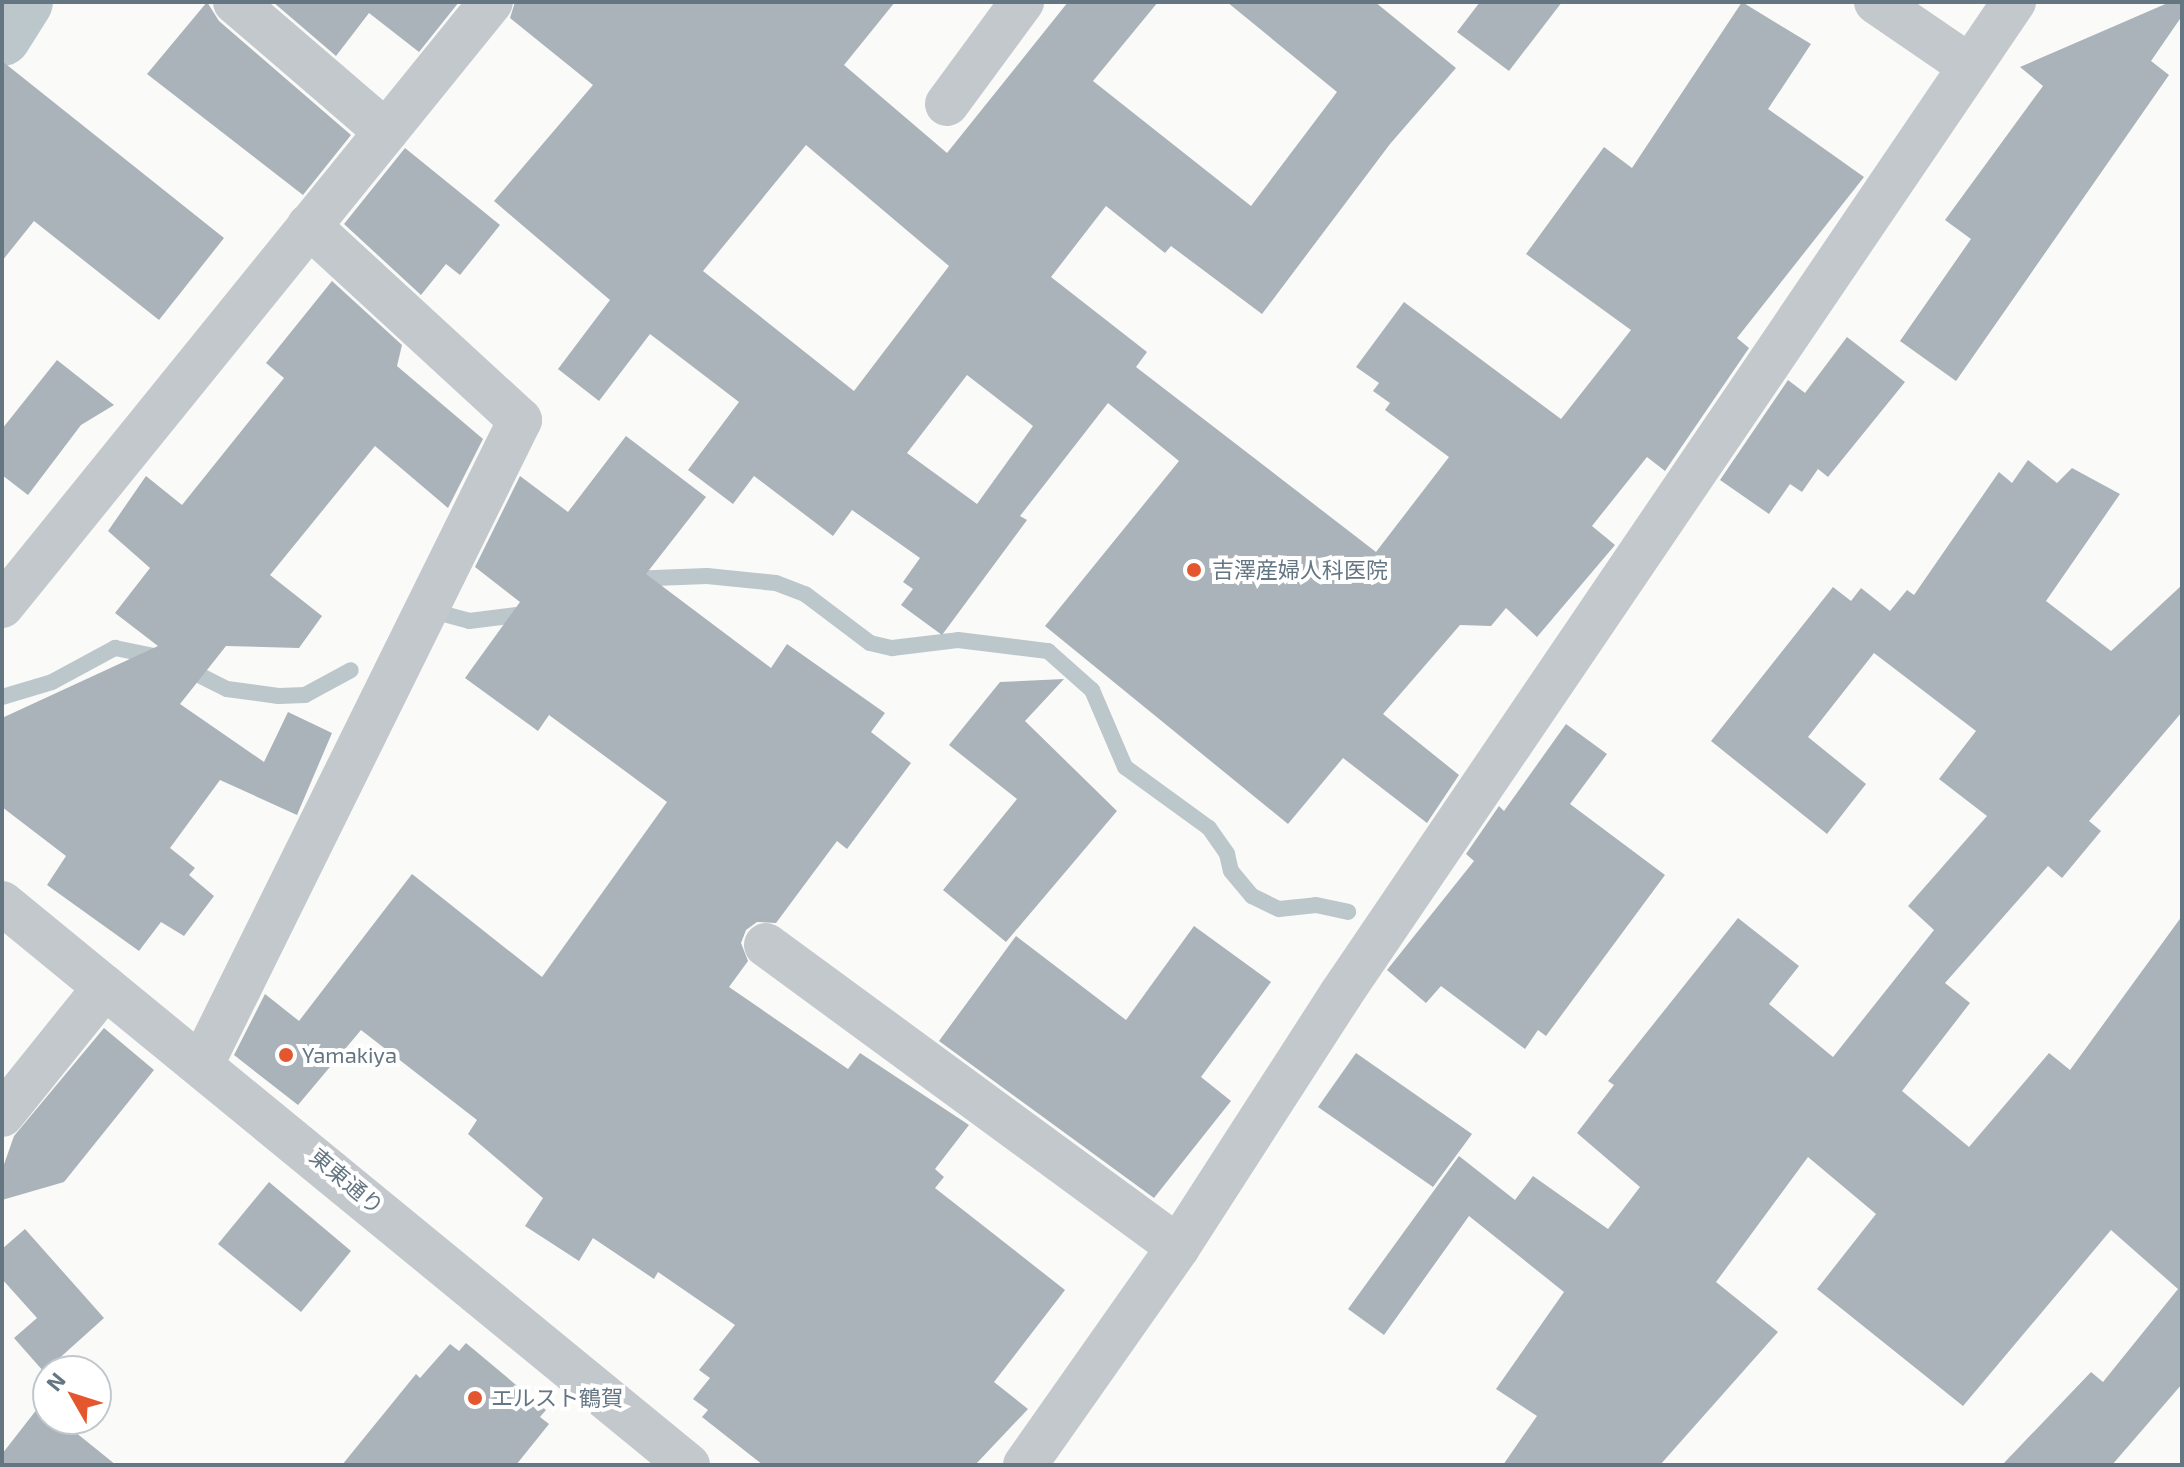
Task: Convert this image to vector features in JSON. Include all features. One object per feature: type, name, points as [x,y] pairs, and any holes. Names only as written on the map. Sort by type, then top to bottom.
[{"type":"street","points":[[235,2],[386,132]]},
{"type":"street","points":[[2,606],[491,2]]},
{"type":"street","points":[[947,104],[1022,2]]},
{"type":"street","points":[[1876,2],[1968,65]]},
{"type":"street","points":[[1025,1465],[1178,1247],[1341,994],[1968,65],[2014,2]]},
{"type":"street","points":[[203,1062],[520,420],[309,226]]},
{"type":"street","name":"東東通り","points":[[2,903],[203,1062],[688,1465]]},
{"type":"street","points":[[766,945],[1178,1247]]},
{"type":"street","points":[[2,1115],[105,987]]},
{"type":"building","points":[[207,2],[219,21],[351,135],[303,195],[147,74]]},
{"type":"building","points":[[273,2],[459,2],[419,52],[369,13],[336,56]]},
{"type":"building","points":[[515,2],[895,2],[844,65],[947,153],[1068,2],[1158,2],[1093,81],[1251,206],[1337,92],[1227,2],[1375,2],[1456,68],[1390,144],[1262,314],[1171,246],[1165,253],[1106,206],[1051,277],[1147,352],[1136,367],[1376,552],[1449,457],[1385,410],[1390,403],[1373,391],[1379,383],[1356,367],[1404,302],[1561,419],[1631,330],[1526,254],[1604,147],[1632,168],[1742,2],[1811,44],[1768,109],[1864,177],[1737,338],[1749,348],[1665,471],[1647,457],[1592,526],[1615,545],[1537,637],[1506,608],[1491,626],[1460,625],[1383,714],[1459,775],[1427,823],[1343,758],[1288,824],[1045,626],[1179,461],[1108,403],[1020,516],[1027,520],[942,635],[901,605],[913,589],[903,582],[920,558],[852,510],[833,536],[754,476],[733,504],[688,470],[739,402],[650,334],[599,401],[558,369],[610,300],[494,201],[593,85],[510,18]],"holes":[[[806,145],[949,266],[854,391],[703,271]],[[967,375],[1033,426],[977,504],[907,453]]]},
{"type":"building","points":[[1480,2],[1562,2],[1509,71],[1457,32]]},
{"type":"building","points":[[2170,2],[2182,2],[2182,16],[2151,61],[2169,75],[1956,381],[1900,341],[1971,239],[1945,220],[2043,86],[2020,67]]},
{"type":"building","points":[[2,61],[224,238],[159,320],[34,221],[2,261]]},
{"type":"building","points":[[405,148],[500,225],[460,275],[446,264],[421,295],[344,224]]},
{"type":"building","points":[[332,281],[402,345],[397,366],[483,439],[448,508],[375,446],[270,575],[322,616],[299,648],[226,646],[180,704],[264,762],[288,712],[332,733],[297,815],[220,780],[170,848],[195,868],[189,875],[214,896],[184,936],[161,922],[139,951],[47,885],[66,856],[2,807],[2,718],[158,646],[115,613],[150,568],[108,531],[146,476],[182,505],[284,378],[266,363]]},
{"type":"building","points":[[1847,337],[1905,382],[1828,477],[1818,469],[1802,492],[1790,484],[1769,514],[1720,480],[1788,380],[1805,393]]},
{"type":"building","points":[[57,360],[114,405],[81,425],[28,495],[2,475],[2,429]]},
{"type":"building","points":[[626,436],[706,497],[646,574],[771,668],[787,644],[885,713],[871,732],[911,763],[847,849],[837,841],[776,923],[757,922],[746,930],[741,943],[748,961],[729,987],[848,1069],[860,1053],[969,1125],[935,1169],[944,1177],[935,1188],[1065,1290],[994,1382],[1028,1409],[975,1465],[763,1465],[702,1417],[708,1410],[693,1399],[710,1378],[699,1370],[735,1325],[658,1272],[654,1279],[593,1238],[579,1261],[525,1226],[543,1198],[468,1134],[477,1120],[361,1030],[298,1105],[234,1055],[265,994],[299,1021],[412,874],[542,977],[667,802],[549,715],[538,731],[465,678],[520,602],[475,567],[520,476],[568,512]]},
{"type":"building","points":[[2028,460],[2057,483],[2072,468],[2120,494],[2046,601],[2111,651],[2182,585],[2182,712],[2089,821],[2101,831],[2062,878],[2048,866],[1945,983],[1970,1003],[1902,1091],[1969,1147],[2049,1053],[2070,1070],[2182,916],[2182,1384],[2112,1465],[2002,1465],[2091,1372],[2103,1382],[2178,1289],[2111,1230],[1963,1406],[1817,1289],[1876,1214],[1808,1157],[1716,1282],[1778,1332],[1660,1465],[1503,1465],[1537,1416],[1496,1389],[1564,1292],[1469,1216],[1384,1335],[1348,1309],[1459,1156],[1515,1200],[1533,1176],[1608,1229],[1640,1187],[1577,1133],[1614,1085],[1608,1081],[1738,918],[1799,966],[1769,1004],[1833,1057],[1934,930],[1908,906],[1987,816],[1939,779],[1976,731],[1874,653],[1808,737],[1866,784],[1827,834],[1711,741],[1833,587],[1851,601],[1861,588],[1890,611],[1907,590],[1914,595],[1999,472],[2012,483]]},
{"type":"building","points":[[1064,679],[1025,721],[1117,811],[1006,942],[943,890],[1017,799],[949,745],[1000,682]]},
{"type":"building","points":[[1566,724],[1607,754],[1570,804],[1665,875],[1546,1036],[1538,1030],[1525,1049],[1441,986],[1426,1003],[1387,970],[1474,861],[1466,854],[1499,806],[1504,811]]},
{"type":"building","points":[[1194,926],[1271,982],[1201,1077],[1231,1101],[1154,1198],[939,1041],[1016,936],[1126,1020]]},
{"type":"building","points":[[104,1028],[154,1070],[64,1182],[2,1200],[2,1170],[14,1136]]},
{"type":"building","points":[[1356,1053],[1472,1134],[1433,1187],[1318,1107]]},
{"type":"building","points":[[269,1182],[351,1251],[301,1312],[218,1244]]},
{"type":"building","points":[[25,1229],[104,1318],[63,1355],[32,1355],[32,1358],[14,1338],[37,1318],[2,1279],[2,1249]]},
{"type":"building","name":"エルスト鶴賀","points":[[466,1343],[546,1410],[540,1417],[549,1424],[516,1465],[342,1465],[416,1374],[420,1378],[450,1344],[459,1351]]},
{"type":"building","points":[[32,1416],[32,1435],[79,1435],[116,1465],[2,1465],[2,1454]]},
{"type":"waterway","points":[[2,37],[24,2]]},
{"type":"waterway","points":[[629,579],[707,576],[776,583],[805,594],[870,643],[892,648],[958,640],[1048,651],[1092,690],[1125,767],[1209,828],[1227,854],[1231,871],[1252,896],[1279,909],[1316,905],[1348,912]]},
{"type":"waterway","points":[[440,613],[469,621],[532,613]]},
{"type":"waterway","points":[[2,697],[52,682],[115,648],[164,658]]},
{"type":"waterway","points":[[185,668],[227,689],[279,696],[305,695],[351,670]]},
{"type":"place","name":"吉澤産婦人科医院","points":[[1194,570]]},
{"type":"place","name":"Yamakiya","points":[[286,1055]]},
{"type":"place","name":"エルスト鶴賀","points":[[475,1398]]}]
